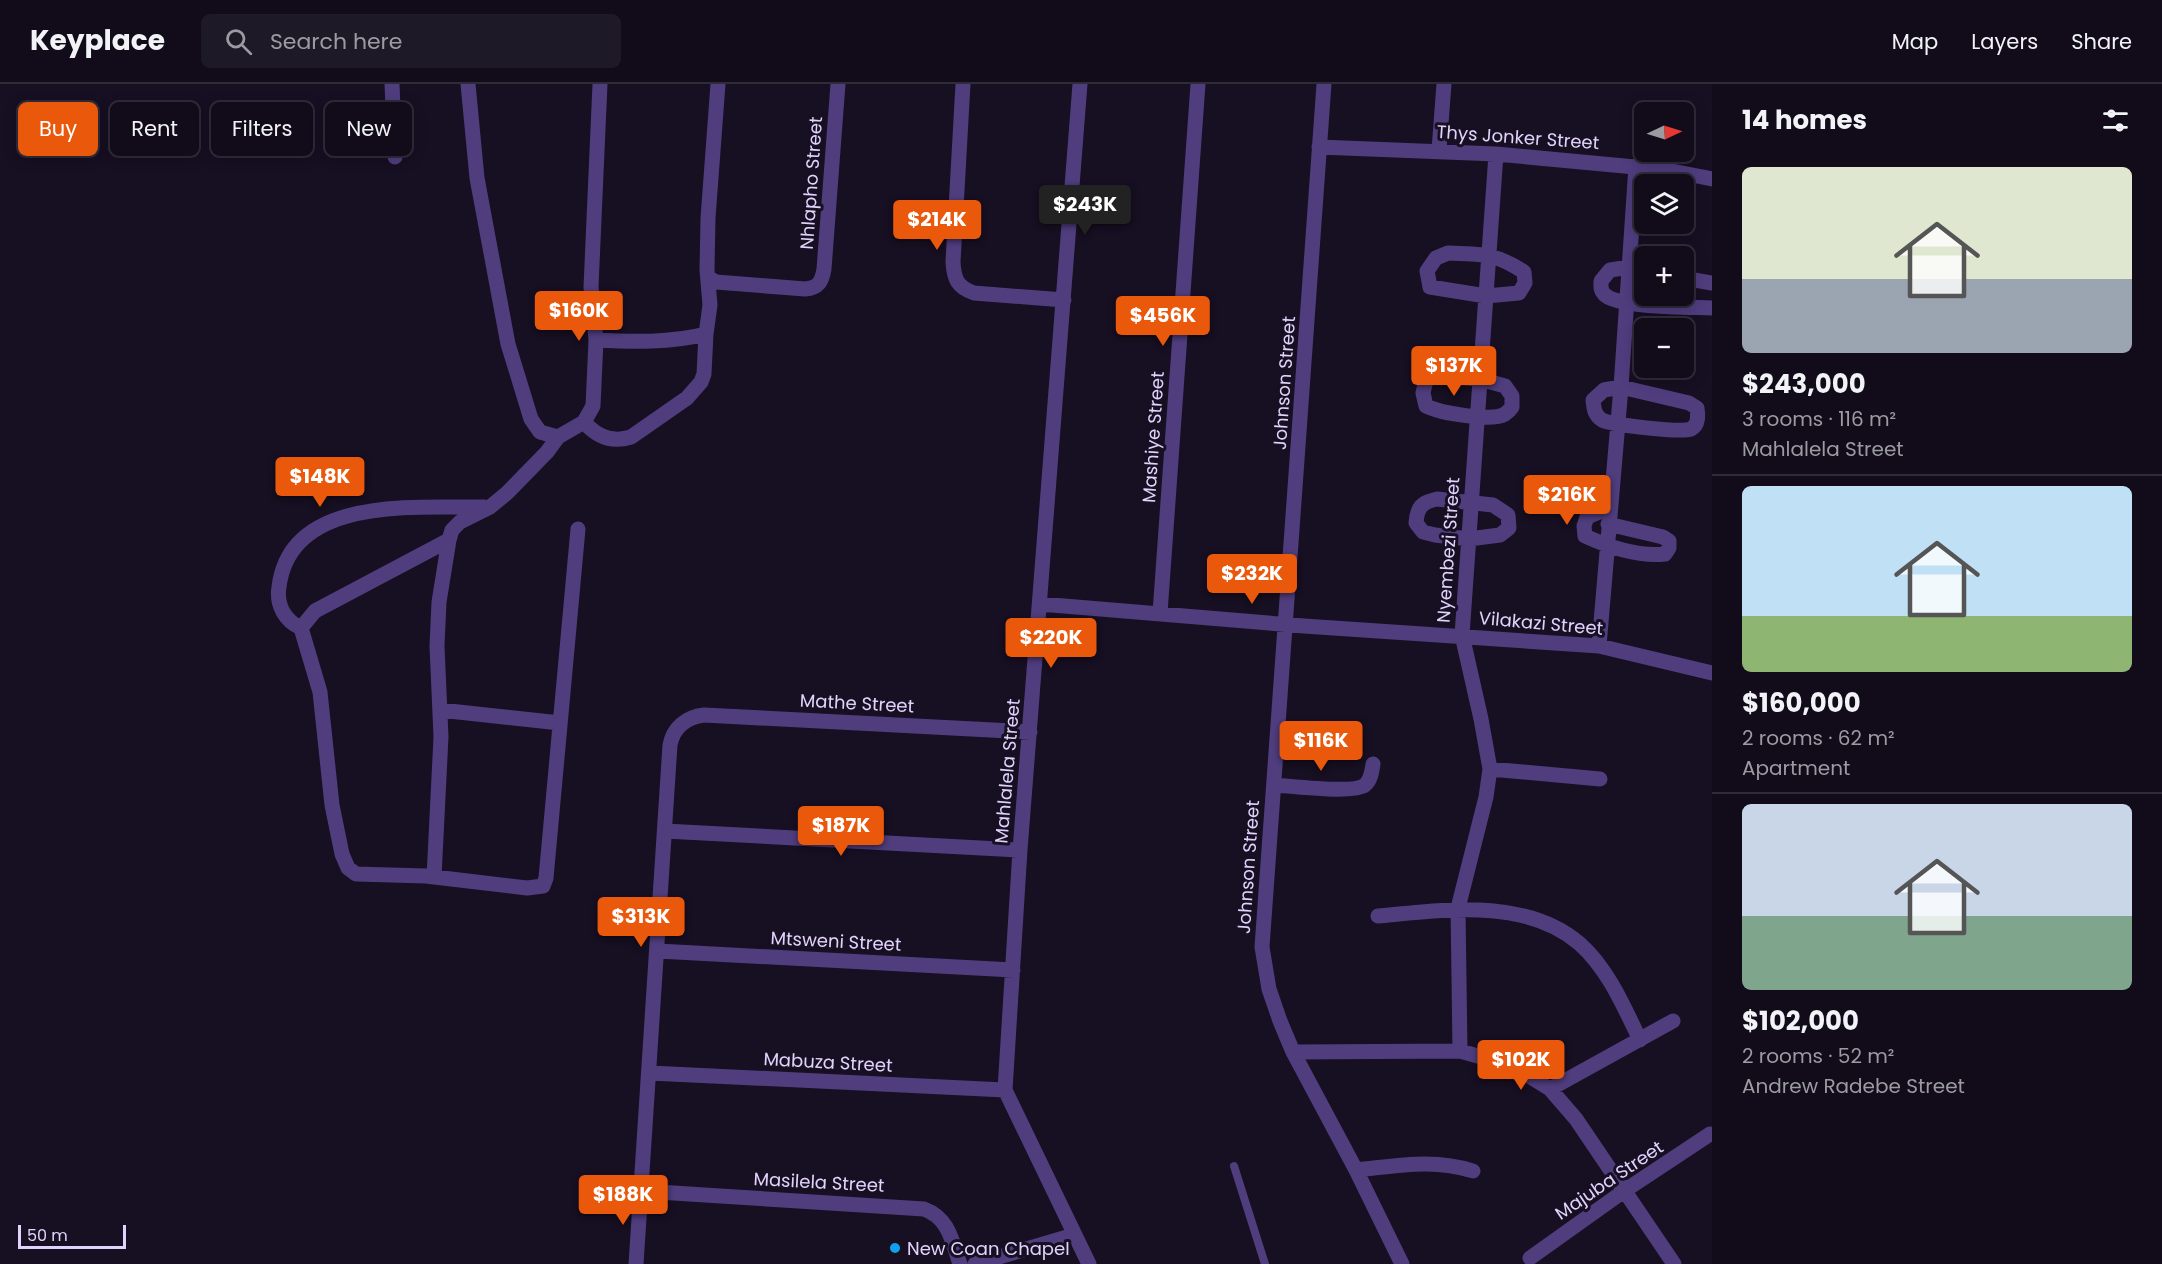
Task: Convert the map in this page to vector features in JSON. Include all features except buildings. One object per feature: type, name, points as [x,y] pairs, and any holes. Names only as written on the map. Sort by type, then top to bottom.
[{"type":"street","points":[[392,84],[395,157]]},
{"type":"street","points":[[468,84],[477,178],[508,344],[531,419],[540,432],[558,437]]},
{"type":"street","points":[[434,878],[441,737],[437,646],[439,602],[452,530],[460,522],[490,507],[536,465],[558,437],[584,422],[593,406],[596,340],[591,287],[600,84]]},
{"type":"street","points":[[584,422],[594,433],[604,438],[622,440],[631,437],[687,398],[701,382],[704,374],[710,305],[707,270],[708,218],[718,84]]},
{"type":"street","name":"Nhlapho Street","points":[[708,277],[716,282],[805,289],[819,284],[824,269],[837,84]]},
{"type":"street","points":[[963,84],[953,262],[956,281],[962,289],[974,293],[1064,300]]},
{"type":"street","name":"Mahlalela Street","points":[[1080,84],[1020,850],[1005,1090],[1089,1264]]},
{"type":"street","name":"Mashiye Street","points":[[1160,613],[1198,84]]},
{"type":"street","name":"Johnson Street","points":[[1324,84],[1262,947],[1269,989],[1293,1052],[1356,1170],[1402,1264]]},
{"type":"street","points":[[1439,150],[1444,84]]},
{"type":"street","name":"Thys Jonker Street","points":[[1319,147],[1496,154],[1636,166],[1712,179]]},
{"type":"street","name":"Nyembezi Street","points":[[1460,1051],[1458,908],[1486,797],[1490,769],[1462,635],[1496,154]]},
{"type":"street","points":[[1636,166],[1637,246]]},
{"type":"street","points":[[1448,253],[1489,255],[1506,260],[1524,272],[1525,283],[1519,293],[1486,296],[1430,287],[1427,271],[1436,258],[1448,253]]},
{"type":"street","points":[[1634,269],[1610,270],[1601,281],[1601,292],[1606,297],[1626,304],[1712,308]]},
{"type":"street","points":[[1599,646],[1626,304],[1634,279]]},
{"type":"street","points":[[1694,280],[1712,283]]},
{"type":"street","points":[[596,340],[632,342],[677,339],[706,334]]},
{"type":"street","points":[[1437,376],[1480,379],[1505,386],[1512,396],[1512,407],[1504,415],[1477,417],[1436,411],[1426,406],[1423,393],[1426,380],[1437,376]]},
{"type":"street","points":[[1621,387],[1689,403],[1697,408],[1696,424],[1691,429],[1617,424],[1600,419],[1594,411],[1593,400],[1604,390],[1621,387]]},
{"type":"street","points":[[1437,498],[1493,505],[1508,515],[1509,528],[1500,535],[1468,539],[1435,536],[1423,532],[1416,523],[1417,510],[1424,502],[1437,498]]},
{"type":"street","points":[[490,507],[380,509],[358,512],[327,523],[313,532],[300,543],[287,561],[280,578],[279,603],[284,615],[292,624],[301,628],[320,692],[332,806],[342,854],[348,868],[356,873],[434,878],[527,888],[543,886],[546,878],[578,529]]},
{"type":"street","points":[[1608,524],[1663,537],[1669,541],[1669,548],[1665,554],[1655,555],[1607,546],[1585,536],[1584,526],[1587,517],[1610,508]]},
{"type":"street","points":[[301,628],[315,611],[449,540]]},
{"type":"street","name":"Vilakazi Street","points":[[1040,604],[1599,646],[1712,673]]},
{"type":"street","points":[[440,710],[560,723]]},
{"type":"street","name":"Mathe Street","points":[[665,831],[671,740],[675,731],[692,717],[704,715],[1030,732]]},
{"type":"street","points":[[1274,785],[1358,789],[1365,785],[1371,777],[1374,764]]},
{"type":"street","points":[[1490,769],[1600,779]]},
{"type":"street","points":[[636,1264],[665,831],[1020,850]]},
{"type":"street","points":[[1378,916],[1458,908],[1492,910],[1535,920],[1560,930],[1580,944],[1604,972],[1640,1040]]},
{"type":"street","name":"Mtsweni Street","points":[[657,951],[1013,970]]},
{"type":"street","points":[[1550,1089],[1673,1021]]},
{"type":"street","points":[[1293,1052],[1460,1051],[1513,1066],[1550,1089],[1576,1119],[1674,1264]]},
{"type":"street","name":"Mabuza Street","points":[[650,1073],[1005,1090]]},
{"type":"street","name":"Majuba Street","points":[[1530,1258],[1624,1191],[1710,1134]]},
{"type":"street","points":[[1356,1170],[1403,1164],[1443,1163],[1473,1171]]},
{"type":"street","name":"Masilela Street","points":[[642,1191],[924,1209],[936,1215],[945,1225],[960,1264]]},
{"type":"street","points":[[975,1264],[1074,1235]]},
{"type":"lane","points":[[1234,1166],[1265,1264]]},
{"type":"place","name":"New Coan Chapel","points":[[895,1248]]}]
